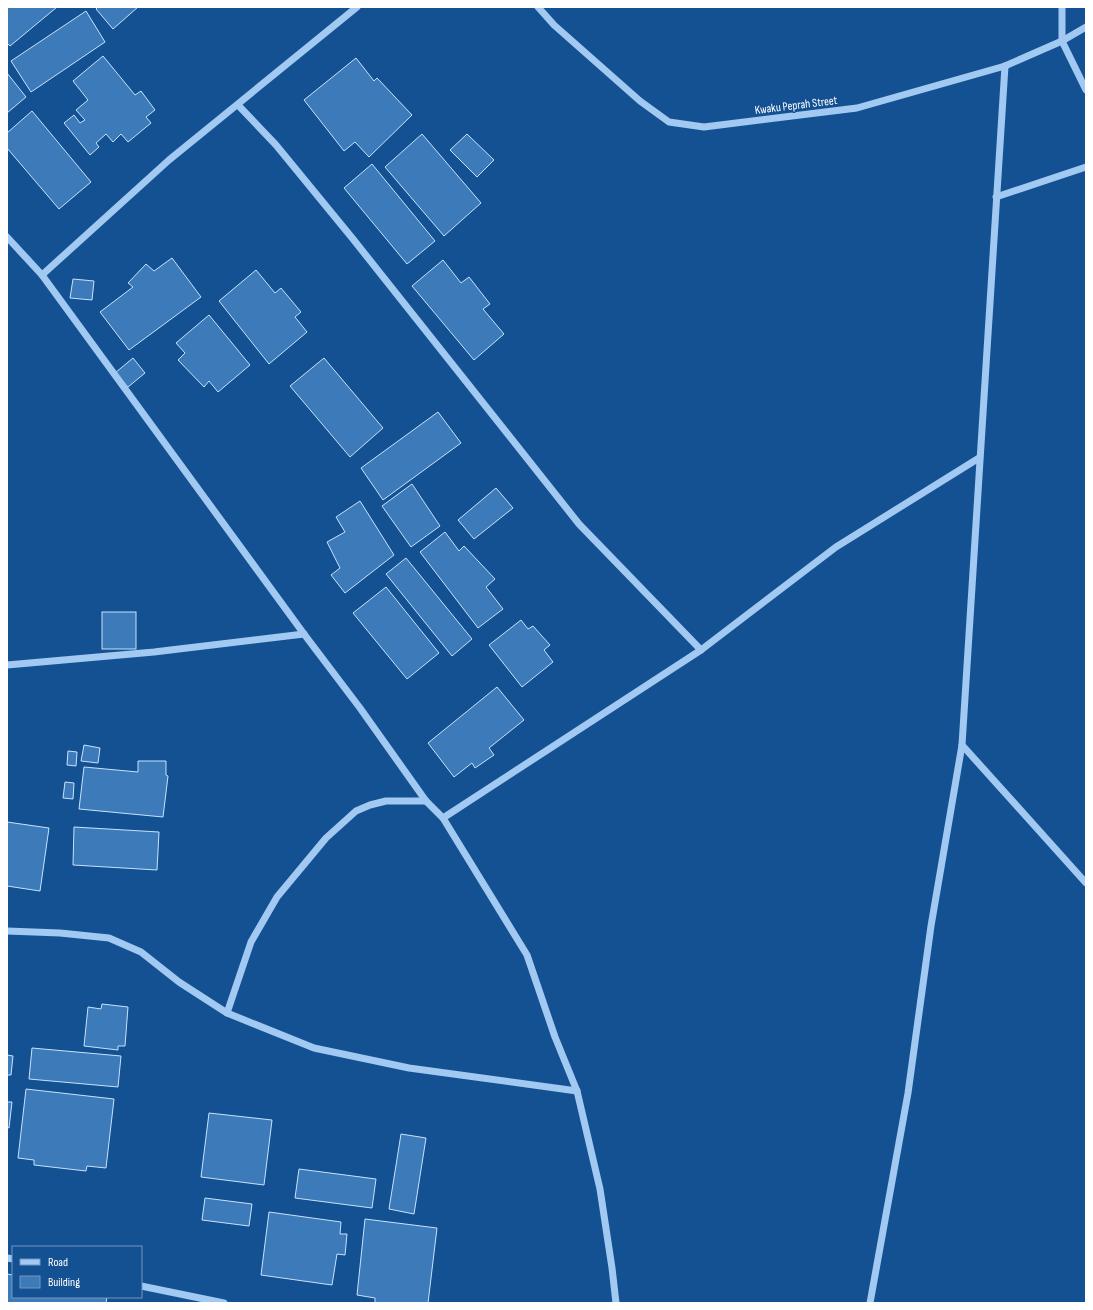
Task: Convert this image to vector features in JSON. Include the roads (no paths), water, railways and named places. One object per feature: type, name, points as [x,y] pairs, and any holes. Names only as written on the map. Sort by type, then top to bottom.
[{"type":"street","points":[[42,275],[169,160],[357,7]]},
{"type":"street","name":"Kwaku Peprah Street","points":[[538,7],[554,25],[640,101],[669,122],[704,127],[857,108],[1005,66],[1062,41],[1086,27]]},
{"type":"street","points":[[1062,7],[1062,41],[1086,90]]},
{"type":"street","points":[[870,1303],[908,1093],[931,926],[962,745],[1005,66]]},
{"type":"street","points":[[238,105],[276,145],[353,239],[579,524],[700,650]]},
{"type":"street","points":[[996,197],[1086,167]]},
{"type":"street","points":[[7,237],[42,275],[304,634],[360,708],[426,801],[443,818],[527,955],[555,1037],[577,1091],[600,1189],[616,1303]]},
{"type":"street","points":[[443,818],[700,650],[836,547],[979,458]]},
{"type":"street","points":[[7,665],[154,652],[304,634]]},
{"type":"street","points":[[962,745],[1086,883]]},
{"type":"street","points":[[227,1014],[250,942],[278,897],[326,838],[356,811],[370,805],[386,801],[426,801]]},
{"type":"street","points":[[7,931],[109,938],[141,952],[178,982],[227,1014],[314,1048],[409,1068],[577,1091]]},
{"type":"street","points":[[142,1286],[224,1303]]}]
